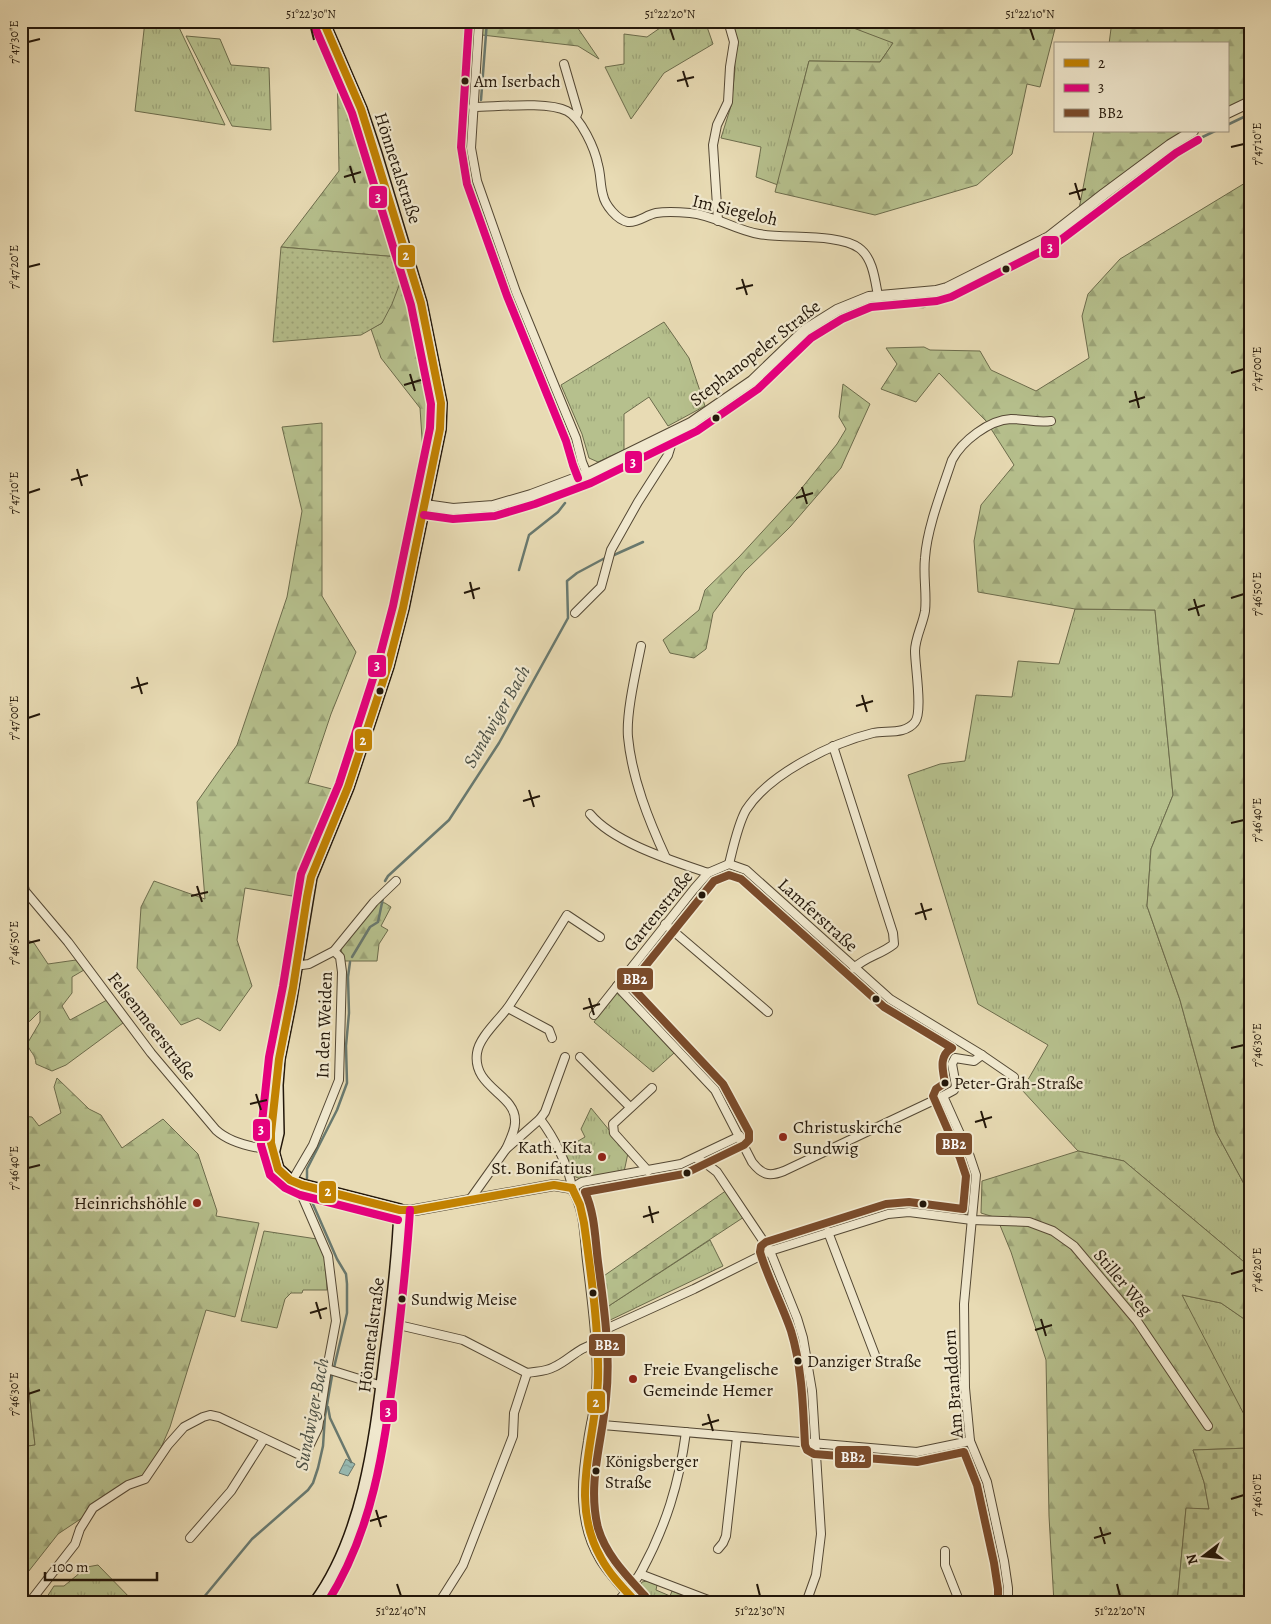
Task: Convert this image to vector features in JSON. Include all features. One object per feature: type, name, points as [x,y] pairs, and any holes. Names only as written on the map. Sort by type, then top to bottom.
[{"type":"main road","name":"Hönnetalstraße","points":[[297,1183],[278,1169],[270,1133],[277,1085],[278,1059],[311,876],[348,787],[380,693],[403,608],[425,505],[440,429],[441,403],[421,303],[376,154],[360,109],[323,21]]},
{"type":"main road","points":[[297,1183],[400,1210]]},
{"type":"main road","name":"Hönnetalstraße","points":[[315,1603],[329,1582],[354,1524],[369,1466],[390,1323],[400,1210]]},
{"type":"street","points":[[479,21],[471,148],[481,196],[516,292],[576,438],[582,462],[588,474]]},
{"type":"street","points":[[718,221],[713,145],[717,125],[728,102],[734,42],[728,21]]},
{"type":"street","name":"Im Siegeloh","points":[[564,64],[578,112],[576,117],[595,153],[603,195],[611,210],[618,217],[626,222],[634,222],[657,213],[691,213],[756,234],[849,242],[865,253],[872,269],[878,296]]},
{"type":"street","points":[[1228,113],[1250,102]]},
{"type":"street","points":[[473,107],[552,107],[568,111],[576,117]]},
{"type":"street","name":"Stephanopeler Straße","points":[[425,505],[453,509],[493,506],[531,496],[588,474],[701,416],[752,381],[805,330],[848,304],[860,299],[878,296],[936,291],[947,288],[1042,241],[1155,156],[1191,132]]},
{"type":"street","points":[[590,814],[598,824],[623,838],[666,858],[708,874],[729,864],[745,812],[761,792],[800,764],[833,746],[853,738],[907,729],[916,721],[918,716],[915,649],[925,612],[924,566],[927,540],[952,460],[957,450],[984,428],[992,424],[1011,419],[1040,423],[1051,421]]},
{"type":"street","points":[[575,613],[601,587],[611,550],[638,502],[668,455],[672,442],[669,434]]},
{"type":"street","points":[[641,646],[631,702],[628,736],[636,779],[656,837],[666,858]]},
{"type":"street","points":[[833,746],[893,933],[894,944],[884,952],[863,959],[854,968]]},
{"type":"street","name":"Lamferstraße","points":[[729,864],[746,870],[890,999],[982,1055],[1014,1077]]},
{"type":"street","points":[[21,873],[22,867]]},
{"type":"street","name":"Felsenmeerstraße","points":[[21,873],[21,881],[25,891],[68,942],[145,1045],[216,1130],[229,1139],[263,1149],[274,1150]]},
{"type":"street","name":"Gartenstraße","points":[[594,1016],[665,924],[708,874]]},
{"type":"street","name":"In den Weiden","points":[[296,964],[309,964],[334,951],[374,902],[396,881]]},
{"type":"street","name":"Gartenstraße","points":[[506,1149],[516,1122],[514,1109],[488,1085],[478,1064],[477,1053],[482,1040],[508,1008],[567,915],[600,937]]},
{"type":"street","points":[[665,924],[768,1012]]},
{"type":"street","name":"In den Weiden","points":[[297,1183],[339,1080],[342,972],[340,957],[334,951]]},
{"type":"street","points":[[617,986],[716,1090],[752,1162],[758,1170],[766,1175],[776,1174],[954,1090],[956,1086],[952,1064],[955,1058],[974,1061],[982,1055]]},
{"type":"street","points":[[508,1008],[548,1030],[552,1038]]},
{"type":"street","name":"Gartenstraße","points":[[469,1201],[506,1149],[540,1119],[545,1112],[564,1057]]},
{"type":"street","points":[[580,1057],[630,1108]]},
{"type":"street","points":[[648,1171],[614,1133],[613,1124],[652,1088]]},
{"type":"street","name":"Am Branddorn","points":[[943,1096],[969,1154],[976,1175],[964,1304],[965,1388],[970,1442],[987,1482],[1004,1561],[1008,1603]]},
{"type":"street","points":[[540,1119],[546,1127],[570,1175],[572,1188],[578,1196],[582,1209],[596,1339],[597,1394],[591,1424],[582,1516],[601,1560],[637,1603]]},
{"type":"street","points":[[400,1210],[415,1210],[554,1185],[572,1188],[582,1182],[681,1164],[740,1136]]},
{"type":"street","points":[[696,1158],[717,1172],[770,1251],[797,1318],[805,1345],[812,1391],[821,1544],[816,1575],[806,1603]]},
{"type":"street","points":[[29,1603],[75,1544],[83,1524],[93,1508],[128,1485],[145,1480],[168,1445],[184,1426],[203,1417],[219,1417],[304,1458],[318,1428],[331,1370],[336,1327],[328,1256],[297,1183]]},
{"type":"street","name":"Stiller Weg","points":[[527,1373],[548,1370],[557,1366],[596,1339],[770,1251],[888,1214],[900,1212],[972,1220],[995,1219],[1029,1222],[1053,1232],[1074,1246],[1137,1321],[1208,1426]]},
{"type":"street","points":[[828,1232],[875,1355]]},
{"type":"street","points":[[390,1323],[463,1340],[527,1373],[514,1413],[513,1436],[463,1565],[439,1603]]},
{"type":"street","points":[[331,1370],[382,1386]]},
{"type":"street","points":[[591,1424],[916,1452],[970,1442]]},
{"type":"street","points":[[618,1603],[640,1574],[666,1521],[674,1495],[686,1432]]},
{"type":"street","points":[[718,1549],[726,1536],[737,1437]]},
{"type":"street","points":[[190,1538],[231,1491],[264,1439]]},
{"type":"street","points":[[945,1551],[945,1565],[960,1603]]},
{"type":"street","points":[[640,1574],[716,1603]]},
{"type":"green space","points":[[145,21],[176,21],[225,125],[135,111]]},
{"type":"green space","points":[[483,21],[573,21],[599,59],[578,46],[482,35]]},
{"type":"green space","points":[[670,21],[705,21],[713,44],[664,73],[631,119],[605,67],[624,64],[624,34],[647,37]]},
{"type":"green space","points":[[732,21],[835,21],[894,42],[880,62],[809,61],[778,185],[756,177],[761,147],[721,138],[731,106],[735,69]]},
{"type":"green space","points":[[835,21],[1057,21],[1040,87],[1027,84],[1012,154],[977,185],[875,215],[775,192],[809,61],[880,62],[893,43]]},
{"type":"green space","points":[[1112,21],[1250,21],[1250,98],[1228,109],[1228,42],[1109,42]]},
{"type":"green space","points":[[186,36],[220,39],[231,65],[269,68],[271,130],[232,126]]},
{"type":"green space","points":[[337,62],[379,182],[417,307],[434,400],[434,436],[425,483],[420,408],[381,358],[371,329],[382,323],[398,257],[281,247],[339,171]]},
{"type":"green space","points":[[1094,132],[1185,132],[1079,209]]},
{"type":"green space","points":[[1250,180],[1250,1195],[1216,1132],[1180,1000],[1147,906],[1151,849],[1173,795],[1155,610],[1075,609],[978,592],[974,541],[981,505],[1014,465],[986,421],[939,373],[916,402],[881,389],[897,364],[886,348],[924,347],[930,350],[980,351],[991,370],[1036,391],[1089,358],[1082,316],[1088,294],[1120,259]]},
{"type":"green space","points":[[281,247],[398,257],[400,283],[382,323],[361,335],[273,342]]},
{"type":"green space","points":[[664,322],[689,358],[705,406],[668,426],[649,397],[624,414],[624,450],[598,462],[589,458],[582,434],[561,385]]},
{"type":"green space","points":[[843,384],[870,404],[841,468],[790,527],[744,572],[713,613],[706,649],[694,658],[670,653],[663,640],[699,610],[705,590],[739,557],[797,494],[837,444],[846,429],[839,417]]},
{"type":"green space","points":[[322,423],[322,596],[356,652],[331,714],[308,783],[332,789],[298,897],[245,888],[237,940],[252,986],[220,1031],[198,1018],[181,1025],[137,968],[141,907],[154,881],[205,899],[197,802],[237,745],[287,597],[302,511],[282,427]]},
{"type":"green space","points":[[1075,609],[1155,610],[1173,795],[1151,849],[1147,906],[1180,1000],[1216,1132],[1250,1195],[1250,1267],[1124,1161],[1078,1151],[1022,1090],[1048,1045],[978,1004],[908,775],[940,764],[965,761],[976,695],[1012,697],[1018,661],[1059,664]]},
{"type":"green space","points":[[379,902],[391,907],[381,926],[388,930],[379,944],[377,961],[344,961],[341,949]]},
{"type":"green space","points":[[21,937],[34,943],[48,964],[76,960],[84,970],[72,977],[72,993],[62,1006],[70,1020],[107,1000],[123,1023],[66,1065],[52,1071],[36,1064],[34,1055],[27,1044],[40,1022],[40,1011],[30,1021],[21,1025]]},
{"type":"green space","points":[[617,990],[674,1053],[653,1072],[594,1022]]},
{"type":"green space","points":[[57,1078],[89,1109],[101,1115],[122,1148],[163,1119],[198,1154],[217,1211],[216,1216],[259,1223],[235,1317],[206,1310],[170,1427],[145,1478],[132,1481],[88,1508],[85,1516],[58,1534],[21,1581],[21,1447],[35,1445],[21,1319],[21,1116],[32,1117],[39,1126],[61,1113],[54,1087]]},
{"type":"green space","points":[[591,1108],[628,1153],[624,1172],[581,1179],[573,1176],[561,1151],[585,1137],[581,1129]]},
{"type":"green space","points":[[1078,1151],[1124,1161],[1250,1267],[1250,1323],[1221,1303],[1182,1295],[1249,1424],[1244,1444],[1250,1444],[1250,1448],[1193,1450],[1204,1482],[1209,1509],[1186,1509],[1177,1603],[1054,1603],[1049,1516],[1046,1360],[1011,1252],[997,1218],[981,1213],[982,1181]]},
{"type":"green space","points":[[727,1190],[744,1217],[601,1311],[598,1280]]},
{"type":"green space","points":[[264,1231],[317,1239],[325,1257],[327,1290],[303,1290],[302,1293],[291,1293],[285,1299],[277,1328],[241,1321]]},
{"type":"green space","points":[[710,1240],[723,1266],[606,1322],[602,1319],[601,1311]]},
{"type":"green space","points":[[1182,1295],[1221,1303],[1250,1323],[1250,1444],[1243,1444]]},
{"type":"green space","points":[[21,1319],[35,1445],[21,1447]]},
{"type":"green space","points":[[1250,1448],[1250,1603],[1177,1603],[1186,1508],[1209,1509],[1204,1482],[1193,1450]]},
{"type":"green space","points":[[98,1565],[135,1603],[43,1603],[54,1586],[64,1586],[87,1567]]},
{"type":"green space","points":[[647,1581],[657,1585],[656,1590],[670,1596],[672,1591],[703,1603],[650,1603],[638,1589],[642,1582]]},
{"type":"water","points":[[346,1459],[355,1464],[348,1476],[339,1473]]},
{"type":"waterway","points":[[481,100],[487,21]]},
{"type":"waterway","name":"Sundwiger Bach","points":[[1228,125],[1250,114]]},
{"type":"waterway","name":"Sundwiger Bach","points":[[792,359],[808,336],[860,306],[871,304],[923,307],[972,287],[1052,247],[1084,218],[1104,208],[1130,185],[1151,174],[1188,144],[1213,132]]},
{"type":"waterway","points":[[466,155],[470,178],[500,264]]},
{"type":"waterway","points":[[513,306],[554,399],[567,437],[571,457]]},
{"type":"waterway","name":"Sundwiger Bach","points":[[519,570],[529,535],[558,512],[565,503]]},
{"type":"waterway","name":"Sundwiger Bach","points":[[614,555],[643,542]]},
{"type":"waterway","name":"Sundwiger Bach","points":[[385,881],[388,876],[449,820],[499,743],[568,618],[567,581],[577,573],[605,558]]},
{"type":"waterway","name":"Sundwiger Bach","points":[[352,957],[370,927],[378,922],[383,898]]},
{"type":"waterway","name":"Sundwiger Bach","points":[[307,1178],[307,1169],[337,1110],[347,1083],[346,1046],[350,962]]},
{"type":"waterway","name":"Sundwiger Bach","points":[[199,1603],[252,1539],[308,1490],[313,1483],[318,1468],[323,1446],[325,1416],[332,1376],[347,1313],[347,1284],[346,1274],[337,1259],[309,1195]]},
{"type":"waterway","points":[[328,1407],[330,1418],[351,1462]]},
{"type":"transit line","name":"2","points":[[323,21],[361,109],[421,303],[441,403],[440,429],[403,608],[388,666],[348,787],[311,877],[279,1059],[271,1143],[278,1169],[290,1180],[302,1185],[400,1210],[415,1210],[554,1185],[572,1188]]},
{"type":"transit line","name":"3","points":[[469,21],[461,147],[467,184],[507,296],[566,441],[578,478]]},
{"type":"transit line","name":"3","points":[[314,25],[352,113],[411,305],[431,404],[430,428],[393,606],[378,663],[339,784],[301,874],[283,986],[269,1057],[261,1145],[270,1175],[285,1188],[300,1195],[398,1220]]},
{"type":"transit line","name":"3","points":[[424,515],[453,519],[495,516],[535,504],[591,483],[697,431],[758,389],[811,338],[842,319],[871,307],[937,301],[951,297],[1054,245],[1176,153],[1198,140]]},
{"type":"transit line","name":"BB2","points":[[645,1596],[611,1556],[598,1528],[595,1512],[596,1463],[606,1399],[608,1365],[594,1226],[585,1192],[684,1174],[744,1145],[749,1140],[749,1132],[723,1084],[630,985],[714,881],[729,875],[741,879],[884,1007],[952,1048],[943,1059],[945,1083],[936,1089],[933,1096],[966,1176],[963,1209],[909,1202],[886,1204],[766,1242],[761,1246],[760,1252],[795,1345],[800,1373],[805,1445],[807,1450],[814,1454],[917,1462],[964,1452],[977,1485],[994,1563],[998,1603]]},
{"type":"transit line","name":"2","points":[[572,1188],[580,1205],[584,1223],[597,1340],[598,1379],[586,1470],[586,1514],[591,1536],[601,1558],[613,1576],[637,1603]]},
{"type":"transit line","name":"3","points":[[327,1603],[343,1575],[356,1546],[366,1517],[381,1456],[395,1363],[406,1267],[410,1210]]},
{"type":"place","name":"Am Iserbach","points":[[465,81]]},
{"type":"place","name":"Peter-Grah-Straße","points":[[945,1083]]},
{"type":"place","name":"Christuskirche Sundwig","points":[[783,1137]]},
{"type":"place","name":"Kath. Kita St. Bonifatius","points":[[602,1157]]},
{"type":"place","name":"Heinrichshöhle","points":[[197,1203]]},
{"type":"place","name":"Sundwig Meise","points":[[402,1299]]},
{"type":"place","name":"Danziger Straße","points":[[798,1361]]},
{"type":"place","name":"Freie Evangelische Gemeinde Hemer","points":[[633,1379]]},
{"type":"place","name":"Königsberger Straße","points":[[596,1471]]}]
